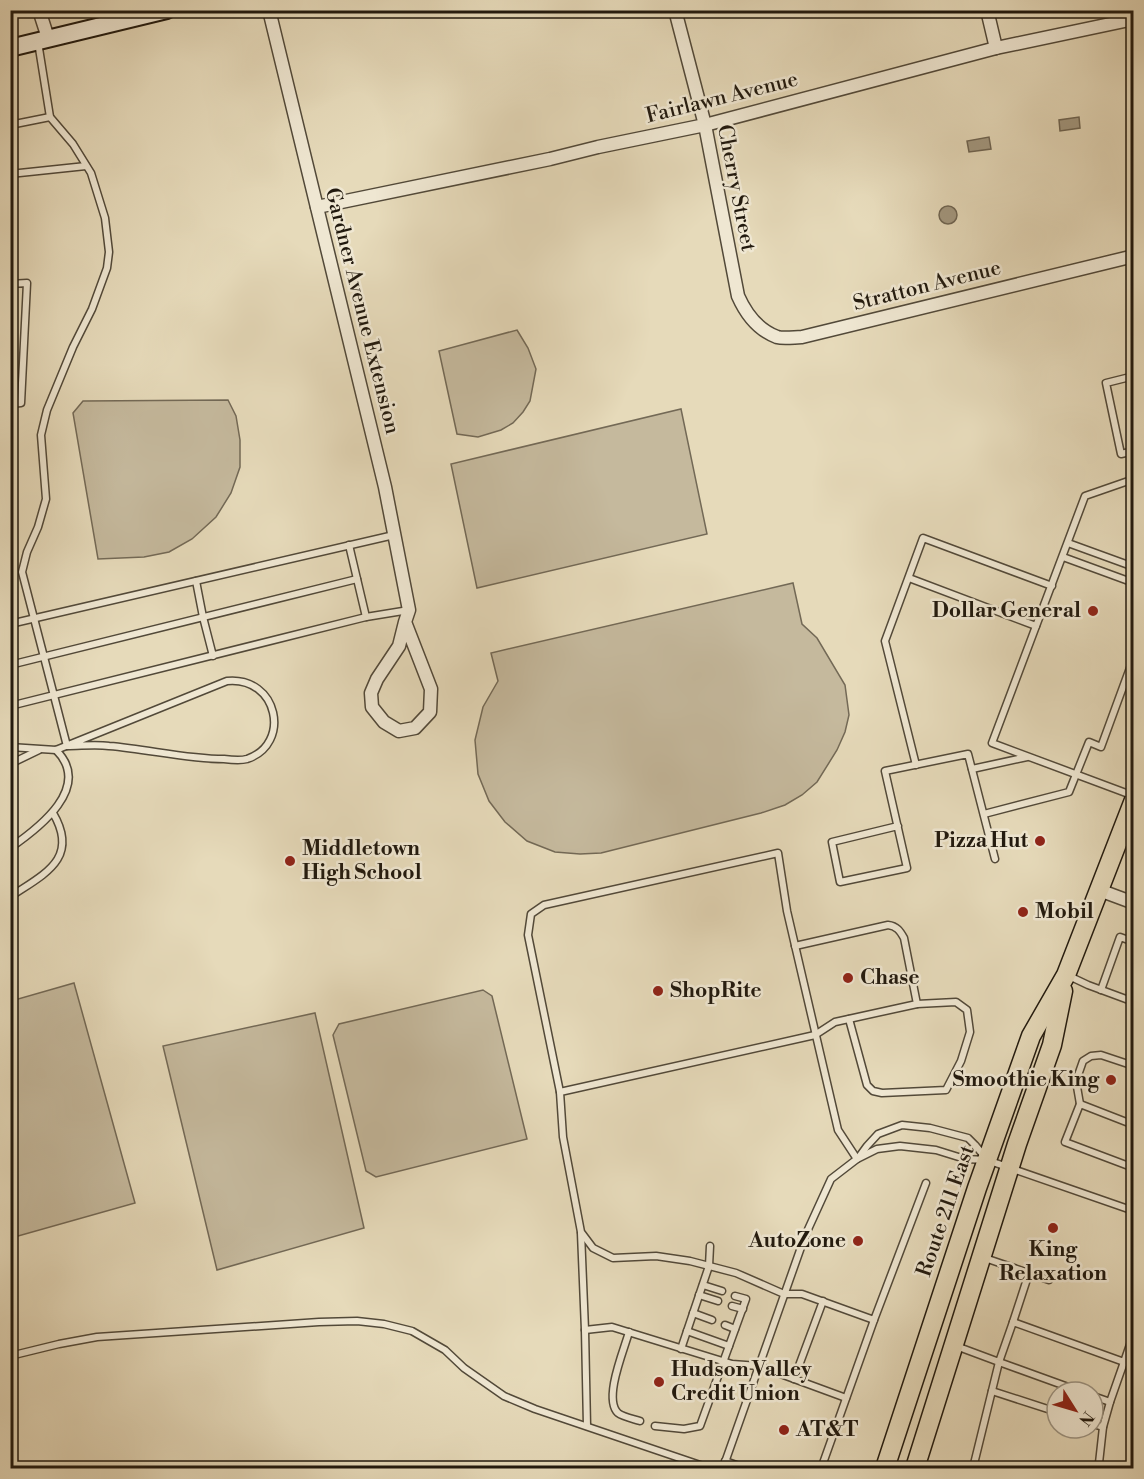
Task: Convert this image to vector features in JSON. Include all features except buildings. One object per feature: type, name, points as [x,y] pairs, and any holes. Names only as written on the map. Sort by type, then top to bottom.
[{"type":"main road","name":"Route 211 East","points":[[885,1468],[923,1349],[1031,1036],[1066,975],[1099,890],[1128,830],[1134,798]]},
{"type":"main road","name":"Route 211 East","points":[[915,1468],[1010,1167],[1052,1045],[1066,975]]},
{"type":"street","points":[[39,10],[43,39]]},
{"type":"street","points":[[10,48],[167,10]]},
{"type":"street","name":"Gardner Avenue Extension","points":[[269,10],[382,475],[395,535],[407,616],[431,689],[430,712],[415,728],[399,730],[384,722],[372,707],[371,693],[399,646],[407,616]]},
{"type":"street","name":"Cherry Street","points":[[675,10],[705,125],[741,304]]},
{"type":"street","points":[[987,10],[996,48]]},
{"type":"street","name":"Fairlawn Avenue","points":[[317,207],[705,125],[996,48],[1134,19]]},
{"type":"street","name":"Stratton Avenue","points":[[741,304],[749,317],[759,326],[778,337],[802,337],[1134,256]]},
{"type":"street","points":[[1099,890],[1134,903]]},
{"type":"lane","points":[[43,39],[50,117],[73,144],[91,173],[105,218],[109,252],[107,268],[92,309],[73,347],[47,410],[40,435],[46,499],[22,572],[68,746]]},
{"type":"lane","points":[[10,125],[50,117]]},
{"type":"lane","points":[[10,174],[86,166]]},
{"type":"lane","points":[[10,284],[27,283],[21,403],[10,404]]},
{"type":"lane","points":[[1134,376],[1106,383],[1121,454],[1134,451]]},
{"type":"lane","points":[[1134,479],[1085,496],[992,742],[1134,798]]},
{"type":"lane","points":[[10,624],[395,535]]},
{"type":"lane","points":[[916,765],[885,641],[923,538],[1052,586]]},
{"type":"lane","points":[[1068,543],[1134,567]]},
{"type":"lane","points":[[349,545],[366,617]]},
{"type":"lane","points":[[1063,556],[1134,583]]},
{"type":"lane","points":[[909,578],[1036,626]]},
{"type":"lane","points":[[10,665],[357,579]]},
{"type":"lane","points":[[196,581],[213,656]]},
{"type":"lane","points":[[10,706],[366,617],[407,616]]},
{"type":"lane","points":[[984,814],[1069,792],[1089,742],[1101,747],[1134,657]]},
{"type":"lane","points":[[10,747],[56,750],[227,681],[245,682],[261,690],[274,713],[273,731],[265,746],[252,757],[243,760],[204,759],[108,745],[68,746]]},
{"type":"lane","points":[[10,764],[42,748]]},
{"type":"lane","points":[[10,848],[33,832],[53,813],[62,799],[69,775],[64,758],[56,750]]},
{"type":"lane","points":[[898,826],[832,842],[840,882],[907,868],[898,826],[885,771],[968,754],[995,860]]},
{"type":"lane","points":[[972,769],[1029,757]]},
{"type":"lane","points":[[10,897],[52,868],[60,855],[63,841],[60,824],[53,813]]},
{"type":"lane","points":[[587,1426],[581,1232],[563,1137],[560,1092],[528,935],[531,914],[544,905],[778,853],[787,911],[838,1130],[858,1159]]},
{"type":"lane","points":[[795,946],[888,925],[893,926],[900,930],[904,938],[918,1004]]},
{"type":"lane","points":[[1101,990],[1120,937],[1134,942]]},
{"type":"lane","points":[[1066,975],[1134,1002]]},
{"type":"lane","points":[[560,1092],[815,1035],[836,1022],[849,1019],[918,1004],[956,1002],[967,1010],[970,1032],[961,1061],[946,1090],[882,1093],[873,1091],[867,1085],[849,1019]]},
{"type":"lane","points":[[1134,1066],[1101,1054],[1083,1061],[1076,1081],[1080,1104],[1065,1142],[1134,1168]]},
{"type":"lane","points":[[1080,1104],[1133,1125]]},
{"type":"lane","points":[[858,1159],[878,1134],[902,1125],[930,1128],[968,1138],[987,1160]]},
{"type":"lane","points":[[723,1468],[805,1236],[831,1179],[858,1159],[877,1149],[900,1146],[936,1150],[965,1159],[987,1160],[1010,1167],[1134,1211]]},
{"type":"lane","points":[[822,1466],[926,1183]]},
{"type":"lane","points":[[581,1232],[593,1248],[613,1257],[656,1256],[690,1261],[736,1274],[784,1294],[802,1294],[874,1320]]},
{"type":"lane","points":[[681,1349],[709,1266],[710,1246]]},
{"type":"lane","points":[[982,1257],[1049,1280]]},
{"type":"lane","points":[[973,1468],[999,1362],[1029,1273]]},
{"type":"lane","points":[[703,1285],[722,1291]]},
{"type":"lane","points":[[699,1295],[718,1301]]},
{"type":"lane","points":[[655,1426],[684,1429],[700,1426],[746,1299],[735,1296]]},
{"type":"lane","points":[[794,1379],[822,1301]]},
{"type":"lane","points":[[732,1306],[742,1309]]},
{"type":"lane","points":[[693,1313],[712,1320]]},
{"type":"lane","points":[[10,1356],[97,1337],[319,1322],[384,1323],[412,1331],[445,1350],[464,1368],[504,1396],[535,1409],[709,1468]]},
{"type":"lane","points":[[1013,1322],[1134,1365]]},
{"type":"lane","points":[[725,1325],[735,1329]]},
{"type":"lane","points":[[585,1330],[612,1327],[723,1362],[759,1366],[846,1398]]},
{"type":"lane","points":[[687,1331],[729,1346]]},
{"type":"lane","points":[[629,1332],[612,1390],[612,1403],[618,1414],[640,1421]]},
{"type":"lane","points":[[1105,1418],[1134,1333]]},
{"type":"lane","points":[[954,1345],[1049,1380]]},
{"type":"lane","points":[[992,1390],[1045,1408]]},
{"type":"lane","points":[[1105,1400],[1110,1402]]},
{"type":"lane","points":[[1096,1468],[1099,1463],[1101,1440]]},
{"type":"lane","points":[[725,1461],[745,1468]]},
{"type":"shaded area","points":[[1079,117],[1080,128],[1060,131],[1059,120]]},
{"type":"shaded area","points":[[989,137],[991,149],[969,152],[967,141]]},
{"type":"shaded area","points":[[948,206],[954,209],[957,215],[954,221],[948,224],[942,221],[939,215],[942,209]]},
{"type":"shaded area","points":[[517,330],[528,348],[536,369],[530,401],[513,423],[501,430],[478,437],[457,434],[439,351]]},
{"type":"shaded area","points":[[228,400],[236,416],[240,440],[240,467],[231,493],[216,517],[192,539],[169,552],[144,557],[98,559],[73,413],[83,401]]},
{"type":"shaded area","points":[[681,409],[707,534],[477,588],[451,464]]},
{"type":"shaded area","points":[[793,583],[802,624],[817,638],[845,685],[849,715],[837,750],[817,782],[802,795],[785,805],[761,813],[601,853],[555,852],[527,841],[505,822],[489,801],[478,774],[475,740],[483,707],[498,681],[491,653]]},
{"type":"shaded area","points":[[74,983],[135,1203],[11,1238],[11,1001]]},
{"type":"shaded area","points":[[483,990],[492,996],[527,1139],[376,1177],[366,1171],[333,1035],[339,1024]]},
{"type":"shaded area","points":[[315,1013],[364,1228],[217,1270],[163,1046]]},
{"type":"place","name":"Dollar General","points":[[1093,611]]},
{"type":"place","name":"Pizza Hut","points":[[1040,841]]},
{"type":"place","name":"Middletown High School","points":[[290,861]]},
{"type":"place","name":"Mobil","points":[[1023,912]]},
{"type":"place","name":"Chase","points":[[848,978]]},
{"type":"place","name":"ShopRite","points":[[658,991]]},
{"type":"place","name":"Smoothie King","points":[[1111,1080]]},
{"type":"place","name":"King Relaxation","points":[[1053,1228]]},
{"type":"place","name":"AutoZone","points":[[858,1241]]},
{"type":"place","name":"Hudson Valley Credit Union","points":[[659,1382]]},
{"type":"place","name":"AT&T","points":[[784,1430]]}]
